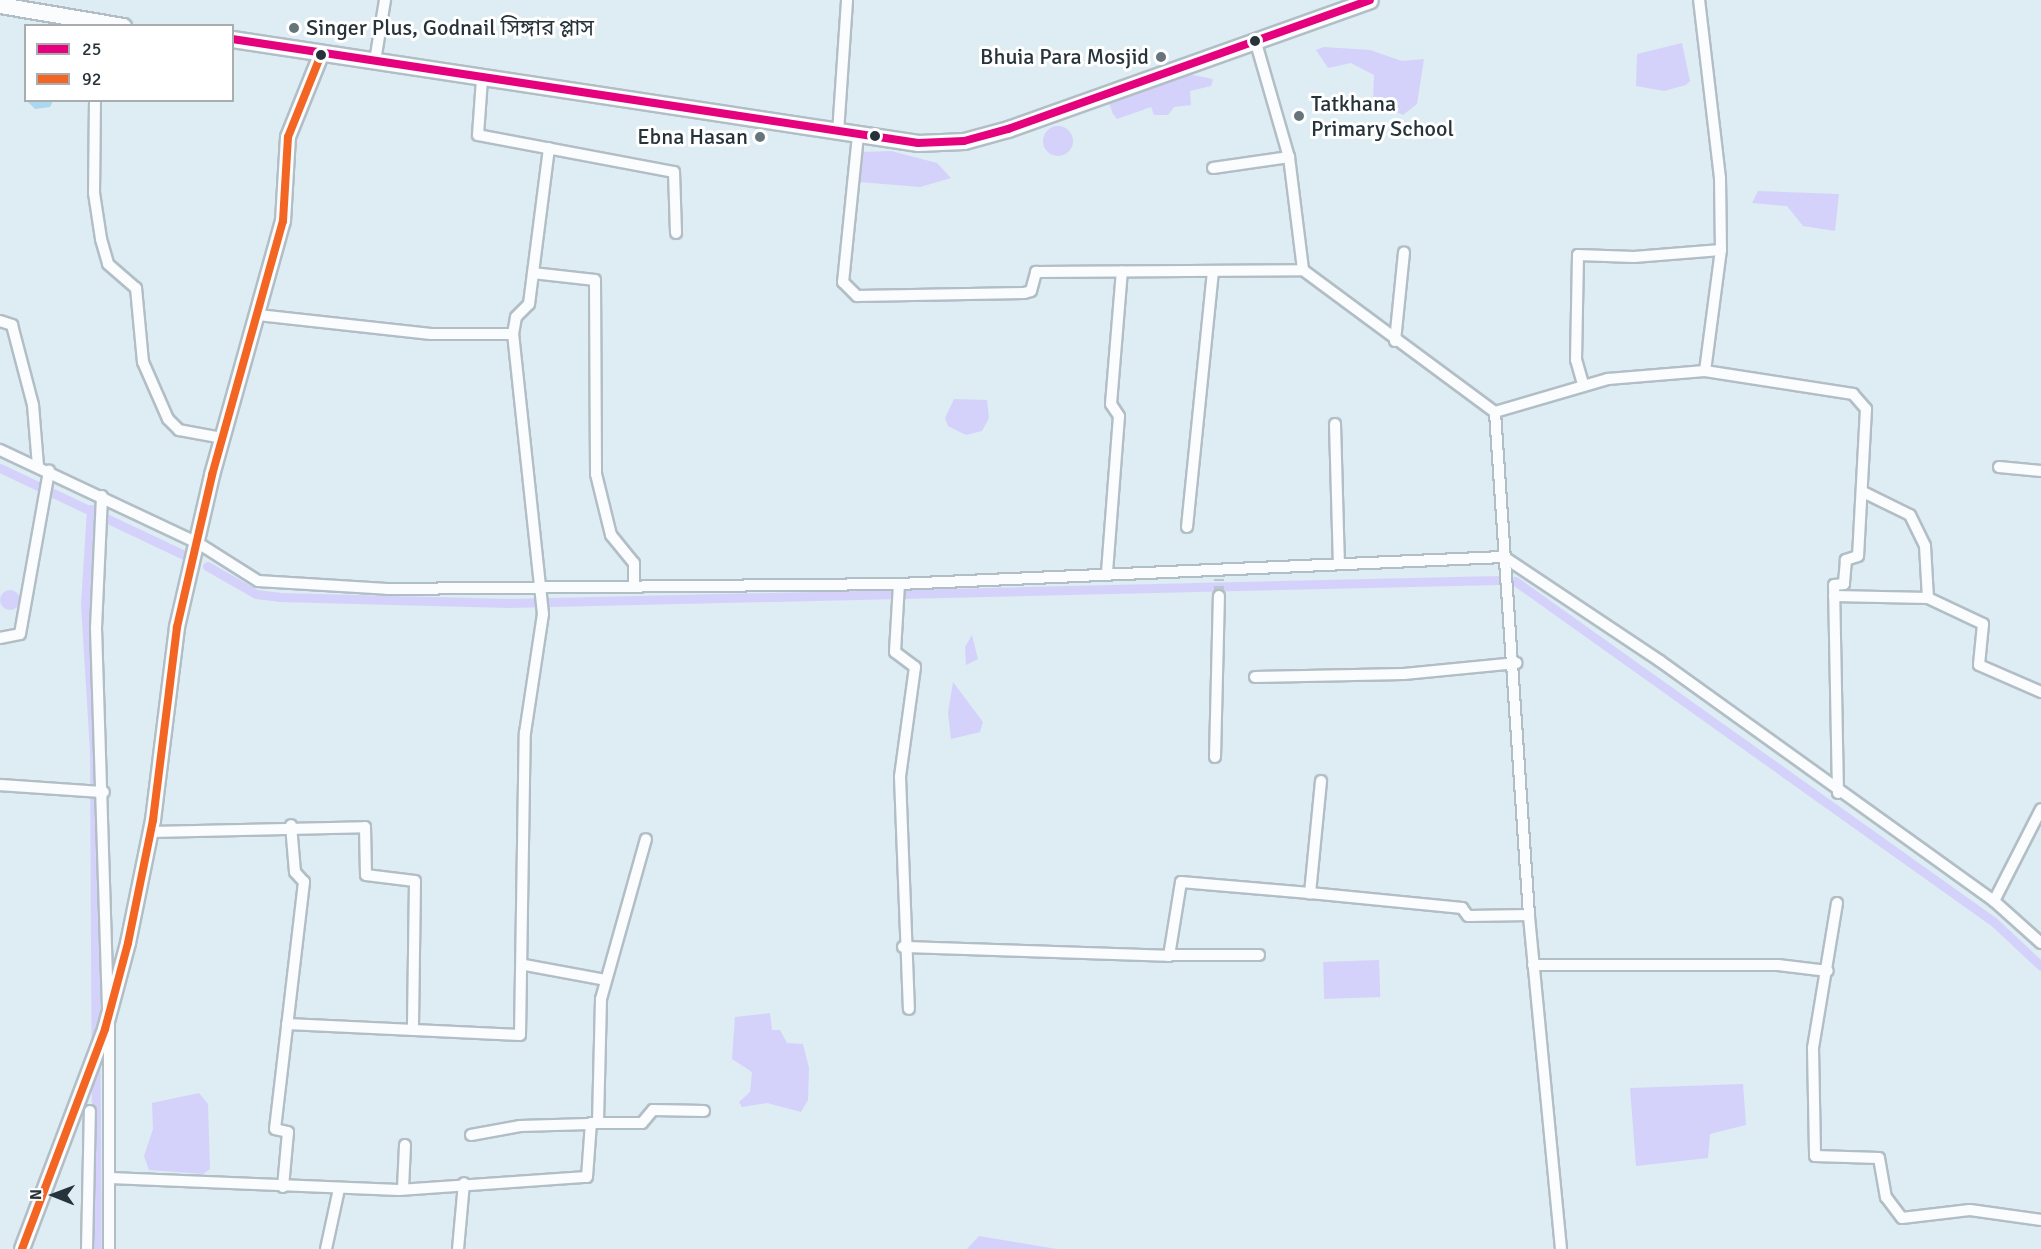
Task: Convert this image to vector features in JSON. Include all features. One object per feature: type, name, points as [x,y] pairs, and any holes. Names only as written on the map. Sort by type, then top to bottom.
[{"type":"main road","points":[[234,39],[321,55],[375,61],[838,133],[918,143],[964,141],[1256,43],[1370,0]]},
{"type":"main road","points":[[0,5],[97,24]]},
{"type":"street","points":[[375,61],[385,0]]},
{"type":"street","points":[[838,133],[847,0]]},
{"type":"street","points":[[1699,0],[1719,167],[1721,250],[1705,371]]},
{"type":"street","points":[[1256,43],[1289,157],[1303,270]]},
{"type":"street","points":[[22,1249],[106,1023],[151,832],[177,627],[222,438],[283,221],[288,137],[321,55]]},
{"type":"street","points":[[482,79],[478,135],[674,172],[676,233]]},
{"type":"street","points":[[95,102],[94,193],[101,239],[108,264],[136,288],[143,362],[174,425],[222,438]]},
{"type":"street","points":[[858,135],[843,282],[857,296],[1024,293],[1031,291],[1036,272],[1303,270],[1395,341],[1495,412]]},
{"type":"street","points":[[287,1024],[518,1038],[525,965],[525,733],[543,614],[530,454],[521,445],[514,382],[513,334],[516,316],[529,304],[549,148]]},
{"type":"street","points":[[1213,168],[1289,157]]},
{"type":"street","points":[[1583,384],[1576,360],[1578,255],[1634,257],[1721,250]]},
{"type":"street","points":[[1395,341],[1404,252]]},
{"type":"street","points":[[1107,572],[1119,416],[1111,404],[1122,271]]},
{"type":"street","points":[[1187,527],[1213,272]]},
{"type":"street","points":[[533,273],[595,280],[596,474],[611,535],[634,563],[634,585]]},
{"type":"street","points":[[258,315],[431,334],[513,334]]},
{"type":"street","points":[[0,321],[12,325],[33,405],[38,466]]},
{"type":"street","points":[[1495,412],[1583,384],[1705,371],[1853,394],[1868,415],[1858,559],[1846,560],[1844,584],[1835,584],[1834,596],[1838,793]]},
{"type":"street","points":[[1495,412],[1507,595],[1516,663],[1529,915],[1561,1249]]},
{"type":"street","points":[[1335,424],[1338,564]]},
{"type":"street","points":[[0,450],[38,466],[48,475],[102,501],[198,543],[258,581],[542,592],[634,585],[899,588],[1107,572],[1219,574],[1338,564],[1504,557],[1660,661],[1838,793],[1994,901],[2041,944]]},
{"type":"street","points":[[1999,466],[2041,471]]},
{"type":"street","points":[[0,638],[20,634],[48,475]]},
{"type":"street","points":[[1863,492],[1910,515],[1925,546],[1928,598]]},
{"type":"street","points":[[102,501],[98,525],[96,628],[110,1178],[109,1249]]},
{"type":"street","points":[[899,588],[895,652],[915,667],[900,777],[903,947],[909,1009]]},
{"type":"street","points":[[1215,758],[1219,596]]},
{"type":"street","points":[[1834,596],[1928,598],[1983,624],[1979,665],[2041,692]]},
{"type":"street","points":[[1255,677],[1404,674],[1516,663]]},
{"type":"street","points":[[1310,893],[1321,781]]},
{"type":"street","points":[[0,784],[101,792]]},
{"type":"street","points":[[1994,901],[2029,840],[2041,808]]},
{"type":"street","points":[[151,832],[291,825],[363,825],[366,875],[414,878],[413,1030]]},
{"type":"street","points":[[283,1187],[288,1132],[275,1128],[304,882],[295,872],[291,825]]},
{"type":"street","points":[[110,1178],[339,1189],[403,1188],[587,1177],[606,980],[646,839]]},
{"type":"street","points":[[2029,840],[2041,843]]},
{"type":"street","points":[[1173,955],[1181,882],[1462,908],[1468,915],[1529,915]]},
{"type":"street","points":[[1837,903],[1814,1048],[1815,1156],[1879,1158],[1886,1197],[1902,1218],[1970,1210],[2041,1220]]},
{"type":"street","points":[[903,947],[1173,955],[1259,955]]},
{"type":"street","points":[[525,965],[606,980]]},
{"type":"street","points":[[1533,965],[1778,965],[1828,971]]},
{"type":"street","points":[[471,1135],[520,1126],[642,1123],[652,1110],[704,1111]]},
{"type":"street","points":[[87,1249],[90,1111]]},
{"type":"street","points":[[403,1188],[405,1145]]},
{"type":"street","points":[[458,1249],[465,1183]]},
{"type":"street","points":[[326,1249],[339,1189]]},
{"type":"shaded area","points":[[1682,43],[1690,81],[1686,85],[1664,91],[1636,86],[1637,54]]},
{"type":"shaded area","points":[[1324,47],[1370,50],[1402,61],[1424,59],[1417,104],[1403,115],[1373,101],[1374,75],[1351,63],[1328,68],[1316,50]]},
{"type":"shaded area","points":[[1183,73],[1213,79],[1211,86],[1190,91],[1191,105],[1174,107],[1168,115],[1154,115],[1151,107],[1117,119],[1113,114],[1109,103],[1117,92]]},
{"type":"shaded area","points":[[28,102],[52,102],[50,107],[35,109]]},
{"type":"shaded area","points":[[1058,126],[1069,130],[1073,141],[1069,152],[1058,156],[1047,152],[1043,141],[1047,130]]},
{"type":"shaded area","points":[[891,151],[937,163],[951,178],[920,187],[859,182],[863,152]]},
{"type":"shaded area","points":[[1758,191],[1839,194],[1835,231],[1803,226],[1787,206],[1752,203]]},
{"type":"shaded area","points":[[954,399],[987,400],[989,418],[982,431],[966,435],[948,426],[945,418]]},
{"type":"shaded area","points":[[10,590],[17,593],[20,600],[17,607],[10,610],[3,607],[0,600],[3,593]]},
{"type":"shaded area","points":[[972,635],[978,659],[966,665],[965,647]]},
{"type":"shaded area","points":[[953,682],[983,722],[980,732],[951,739],[948,713]]},
{"type":"shaded area","points":[[1379,960],[1380,997],[1324,999],[1323,962]]},
{"type":"shaded area","points":[[770,1013],[772,1030],[780,1030],[787,1043],[803,1044],[809,1068],[808,1100],[801,1112],[767,1103],[742,1107],[739,1102],[750,1092],[752,1072],[732,1059],[735,1017]]},
{"type":"shaded area","points":[[1743,1084],[1746,1125],[1710,1134],[1708,1158],[1636,1166],[1630,1088]]},
{"type":"shaded area","points":[[199,1093],[208,1104],[210,1169],[203,1174],[149,1170],[144,1156],[153,1129],[152,1103]]},
{"type":"shaded area","points":[[979,1236],[1057,1249],[967,1249]]},
{"type":"waterway","points":[[0,468],[188,557]]},
{"type":"waterway","points":[[91,509],[85,604],[94,751],[97,1249]]},
{"type":"waterway","points":[[207,566],[256,594],[279,597],[509,603],[1499,580]]},
{"type":"waterway","points":[[1515,581],[1994,922],[2041,966]]},
{"type":"tunnel","points":[[1219,579],[1219,596]]},
{"type":"transit line","name":"25","points":[[234,39],[918,143],[964,141],[1008,129],[1370,0]]},
{"type":"transit line","name":"92","points":[[22,1249],[105,1029],[128,943],[153,820],[177,627],[212,475],[283,221],[288,137],[321,55]]},
{"type":"place","name":"Singer Plus, Godnail সিঙ্গার প্লাস","points":[[294,28]]},
{"type":"place","name":"Bhuia Para Mosjid","points":[[1161,57]]},
{"type":"place","name":"Tatkhana Primary School","points":[[1299,116]]},
{"type":"place","name":"Ebna Hasan","points":[[760,137]]}]
